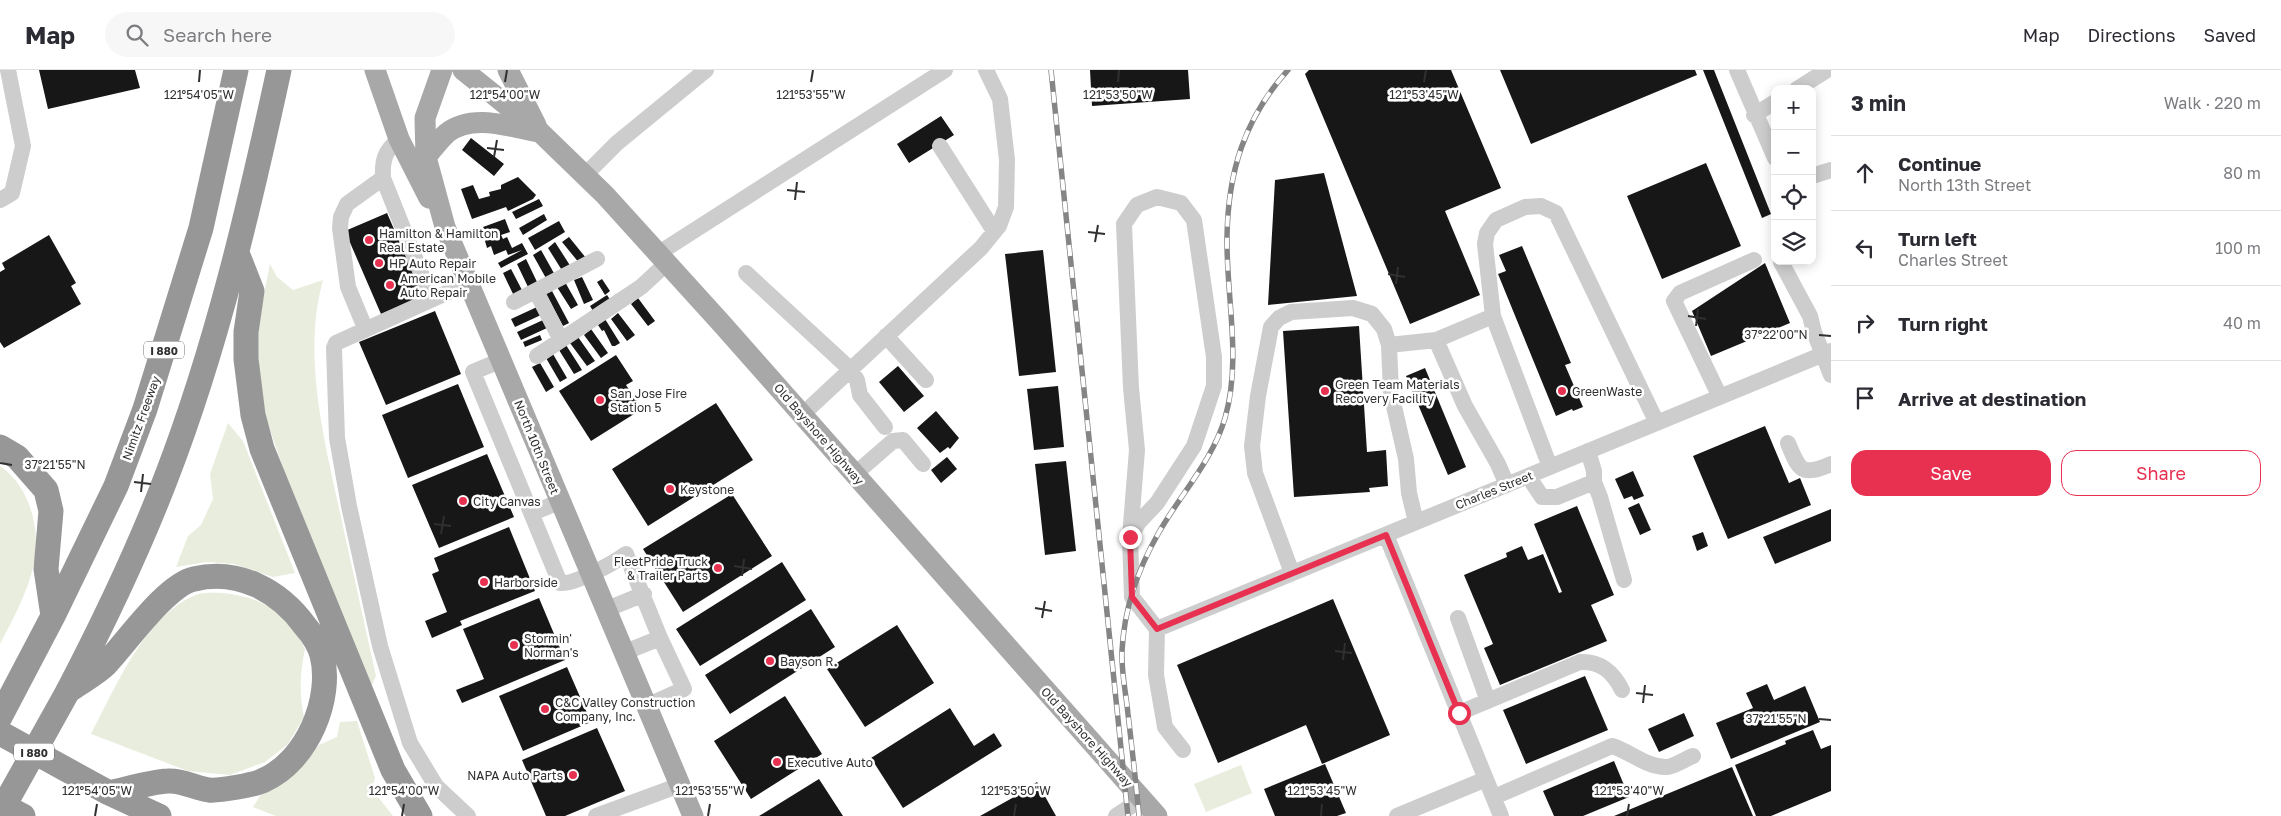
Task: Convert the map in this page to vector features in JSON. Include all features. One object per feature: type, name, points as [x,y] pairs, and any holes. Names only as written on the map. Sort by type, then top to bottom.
[{"type":"highway","name":"Nimitz Freeway","points":[[0,717],[53,616],[116,486],[145,409],[201,228],[223,137],[236,70]]},
{"type":"highway","points":[[95,661],[166,479],[206,361],[237,253],[279,70]]},
{"type":"highway","points":[[237,253],[252,291],[246,332],[246,359],[253,415],[262,449],[393,770],[420,816]]},
{"type":"highway","points":[[0,446],[17,457],[46,490],[51,511],[46,568],[53,616]]},
{"type":"highway","points":[[95,661],[178,587],[192,579],[210,577],[245,581],[268,590],[293,609],[314,637],[322,654],[324,667],[324,689],[313,726],[302,747],[284,768],[264,781],[211,790],[169,781],[109,793]]},
{"type":"highway","name":"I 880","points":[[0,812],[68,691],[95,661]]},
{"type":"highway","points":[[0,733],[109,793],[159,816]]},
{"type":"highway","points":[[0,804],[23,816]]},
{"type":"main road","points":[[375,70],[399,139],[445,227]]},
{"type":"main road","name":"North 10th Street","points":[[442,70],[425,118],[426,157],[445,227],[502,360],[559,502],[693,816]]},
{"type":"main road","name":"Old Bayshore Highway","points":[[463,70],[540,132],[585,175],[663,258],[1157,816]]},
{"type":"main road","points":[[508,70],[540,132]]},
{"type":"main road","points":[[426,157],[446,134],[458,126],[475,122],[540,132]]},
{"type":"street","points":[[0,200],[12,193],[23,146],[8,70]]},
{"type":"street","points":[[585,175],[617,142],[706,70]]},
{"type":"street","points":[[537,356],[641,287],[663,258],[731,208],[945,70]]},
{"type":"street","points":[[802,414],[981,248],[999,226],[1006,207],[1007,160],[1000,99],[986,70]]},
{"type":"street","points":[[1737,70],[1754,115],[1771,150]]},
{"type":"street","points":[[1803,85],[1827,70]]},
{"type":"street","points":[[1754,115],[1771,104]]},
{"type":"street","points":[[399,139],[387,149],[382,159],[382,178],[433,299]]},
{"type":"street","points":[[940,146],[994,231]]},
{"type":"street","points":[[1815,175],[1831,170]]},
{"type":"street","points":[[365,328],[348,286],[340,228],[341,217],[347,204],[382,178]]},
{"type":"street","points":[[1130,537],[1139,522],[1157,503],[1194,446],[1214,386],[1214,356],[1194,220],[1181,203],[1158,197],[1137,204],[1124,224],[1131,388],[1136,450],[1130,537],[1132,597],[1157,629],[1156,674],[1165,727],[1183,750]]},
{"type":"street","points":[[1550,467],[1492,316],[1485,244],[1486,233],[1496,220],[1525,207],[1541,206],[1556,213],[1657,423]]},
{"type":"street","points":[[514,302],[597,259]]},
{"type":"street","points":[[1720,397],[1674,301],[1680,293],[1754,260]]},
{"type":"street","points":[[1783,265],[1827,353],[1831,375]]},
{"type":"street","points":[[746,272],[850,369],[857,380],[860,395],[884,427]]},
{"type":"street","points":[[468,816],[436,786],[410,743],[380,646],[349,506],[337,438],[334,348],[336,343],[365,328],[469,283]]},
{"type":"street","points":[[536,291],[561,340]]},
{"type":"street","points":[[1292,573],[1255,473],[1252,446],[1258,396],[1271,327],[1279,318],[1291,312],[1352,308],[1372,314],[1384,329],[1390,345],[1391,392],[1406,459],[1409,493],[1416,522]]},
{"type":"street","points":[[1390,345],[1436,340],[1492,316]]},
{"type":"street","points":[[886,336],[926,380]]},
{"type":"street","points":[[1436,340],[1465,406],[1498,464],[1506,485]]},
{"type":"street","name":"Charles Street","points":[[1157,629],[1827,353]]},
{"type":"street","points":[[502,360],[473,372],[560,583],[565,584],[626,554],[644,594],[660,638],[684,689],[646,706]]},
{"type":"street","points":[[855,474],[893,441],[903,440],[923,464]]},
{"type":"street","points":[[1788,443],[1798,467],[1803,470],[1812,471],[1831,464]]},
{"type":"street","points":[[1588,452],[1594,471],[1594,482],[1600,496],[1624,580]]},
{"type":"street","points":[[1528,476],[1542,497],[1557,497],[1594,482]]},
{"type":"street","points":[[532,513],[559,502]]},
{"type":"street","points":[[1386,535],[1501,816]]},
{"type":"street","points":[[605,610],[644,594]]},
{"type":"street","points":[[1458,618],[1488,701]]},
{"type":"street","points":[[623,653],[660,638]]},
{"type":"street","points":[[1459,713],[1580,662],[1593,661],[1615,677],[1622,690]]},
{"type":"street","points":[[1494,797],[1612,746],[1627,751],[1651,765],[1669,767],[1693,756]]},
{"type":"street","points":[[1397,816],[1486,779]]},
{"type":"street","points":[[596,816],[680,785]]},
{"type":"street","points":[[1116,816],[1142,799]]},
{"type":"shaded area","points":[[270,264],[277,277],[293,290],[323,280],[317,309],[315,338],[318,397],[328,456],[376,676],[371,687],[292,494],[267,421],[259,380],[256,334]]},
{"type":"shaded area","points":[[228,423],[243,441],[295,573],[273,577],[234,564],[206,562],[176,567],[188,536],[201,525],[213,499],[210,474]]},
{"type":"shaded area","points":[[0,466],[13,477],[26,497],[34,521],[36,540],[35,558],[25,593],[0,644]]},
{"type":"shaded area","points":[[223,593],[238,595],[262,603],[272,609],[290,625],[305,649],[301,683],[304,717],[288,744],[265,762],[230,775],[188,771],[91,734],[133,655],[161,619],[178,605],[196,595]]},
{"type":"shaded area","points":[[357,721],[375,778],[372,789],[393,816],[276,816],[253,807],[262,793],[305,764],[319,745],[337,737],[340,722]]},
{"type":"shaded area","points":[[1241,765],[1252,793],[1206,812],[1194,784]]},
{"type":"building","points":[[39,70],[135,70],[140,88],[48,109]]},
{"type":"building","points":[[1090,70],[1188,70],[1190,99],[1092,106]]},
{"type":"building","points":[[1309,70],[1451,70],[1501,188],[1445,211],[1480,295],[1410,324],[1305,74]]},
{"type":"building","points":[[1500,70],[1695,70],[1697,75],[1531,144]]},
{"type":"building","points":[[1703,70],[1714,70],[1771,214],[1762,218]]},
{"type":"building","points":[[941,116],[954,135],[909,163],[897,144]]},
{"type":"building","points":[[471,138],[504,164],[494,176],[462,150]]},
{"type":"building","points":[[1706,163],[1741,246],[1662,279],[1627,196]]},
{"type":"building","points":[[1324,173],[1357,296],[1268,305],[1275,180]]},
{"type":"building","points":[[518,177],[536,195],[533,199],[508,211],[506,207],[472,219],[461,189],[473,185],[479,199],[490,196],[489,192],[501,189],[501,185]]},
{"type":"building","points":[[539,199],[543,206],[516,219],[512,212]]},
{"type":"building","points":[[387,213],[423,296],[381,314],[345,231]]},
{"type":"building","points":[[544,214],[547,220],[523,235],[519,228]]},
{"type":"building","points":[[505,219],[510,232],[501,235],[503,239],[507,237],[512,248],[522,243],[528,254],[501,268],[498,263],[522,250],[508,255],[506,250],[494,255],[491,246],[487,248],[485,241],[488,239],[483,227]]},
{"type":"building","points":[[559,221],[565,232],[535,250],[528,238]]},
{"type":"building","points":[[49,235],[76,283],[71,286],[81,304],[4,348],[0,342],[0,272],[5,269],[2,263]]},
{"type":"building","points":[[569,237],[586,258],[580,264],[562,242]]},
{"type":"building","points":[[555,242],[571,267],[563,272],[548,248]]},
{"type":"building","points":[[1522,246],[1571,363],[1565,365],[1583,407],[1573,411],[1572,409],[1556,416],[1498,274],[1506,271],[1499,255]]},
{"type":"building","points":[[541,250],[555,275],[547,280],[533,255]]},
{"type":"building","points":[[1043,250],[1056,372],[1019,376],[1005,254]]},
{"type":"building","points":[[526,259],[538,284],[529,289],[517,264]]},
{"type":"building","points":[[1765,263],[1790,323],[1711,356],[1692,311]]},
{"type":"building","points":[[511,269],[523,292],[514,296],[503,273]]},
{"type":"building","points":[[582,277],[593,300],[584,304],[574,280]]},
{"type":"building","points":[[602,279],[610,291],[605,295],[597,282]]},
{"type":"building","points":[[565,282],[578,305],[571,309],[557,287]]},
{"type":"building","points":[[552,291],[569,323],[563,326],[546,294]]},
{"type":"building","points":[[607,295],[611,301],[593,311],[590,306]]},
{"type":"building","points":[[638,298],[655,321],[648,326],[631,304]]},
{"type":"building","points":[[537,307],[541,315],[515,327],[511,319]]},
{"type":"building","points":[[435,311],[461,374],[386,405],[359,342]]},
{"type":"building","points":[[618,313],[635,335],[627,341],[611,319]]},
{"type":"building","points":[[605,319],[620,343],[615,346],[612,346],[604,330],[602,331],[598,325]]},
{"type":"building","points":[[543,320],[547,328],[521,340],[517,332]]},
{"type":"building","name":"Green Team Materials Recovery Facility","points":[[1359,326],[1367,452],[1386,450],[1388,486],[1369,488],[1370,492],[1294,497],[1283,331]]},
{"type":"building","points":[[591,329],[608,353],[601,358],[584,335]]},
{"type":"building","points":[[540,335],[542,340],[525,347],[523,342]]},
{"type":"building","points":[[578,337],[595,361],[587,366],[570,343]]},
{"type":"building","points":[[566,345],[582,370],[574,374],[559,350]]},
{"type":"building","points":[[553,354],[567,378],[560,382],[546,358]]},
{"type":"building","name":"San Jose Fire Station 5","points":[[616,355],[633,381],[626,385],[642,409],[591,441],[559,391]]},
{"type":"building","points":[[540,363],[554,387],[546,392],[532,367]]},
{"type":"building","points":[[898,366],[924,396],[904,412],[879,382]]},
{"type":"building","points":[[1425,368],[1466,467],[1448,475],[1406,376]]},
{"type":"building","points":[[458,384],[484,447],[408,478],[382,415]]},
{"type":"building","points":[[1058,386],[1064,447],[1034,450],[1027,389]]},
{"type":"building","points":[[716,403],[753,460],[648,526],[612,469]]},
{"type":"building","points":[[936,411],[959,438],[950,449],[948,447],[940,453],[917,428]]},
{"type":"building","points":[[1765,426],[1789,483],[1800,478],[1811,505],[1728,539],[1693,456]]},
{"type":"building","name":"City Canvas","points":[[487,454],[514,517],[439,548],[412,485]]},
{"type":"building","points":[[947,457],[957,469],[941,483],[931,470]]},
{"type":"building","points":[[1066,461],[1076,551],[1045,555],[1035,464]]},
{"type":"building","points":[[1633,471],[1644,496],[1634,500],[1632,496],[1624,499],[1615,479]]},
{"type":"building","points":[[732,494],[772,556],[683,612],[643,549]]},
{"type":"building","points":[[1639,503],[1651,530],[1640,535],[1628,508]]},
{"type":"building","points":[[1577,506],[1614,595],[1591,605],[1607,641],[1500,685],[1484,648],[1493,644],[1464,575],[1507,557],[1506,553],[1522,546],[1528,560],[1543,554],[1559,593],[1562,592],[1534,524]]},
{"type":"building","points":[[1831,509],[1831,541],[1775,564],[1763,537]]},
{"type":"building","name":"Harborside","points":[[509,527],[535,591],[460,621],[462,625],[432,638],[425,621],[447,612],[432,574],[439,571],[434,558]]},
{"type":"building","points":[[1703,532],[1708,546],[1697,551],[1692,536]]},
{"type":"building","points":[[782,562],[806,600],[700,666],[676,629]]},
{"type":"building","name":"Stormin' Norman's","points":[[539,598],[565,660],[462,703],[456,690],[484,679],[463,629]]},
{"type":"building","points":[[1333,599],[1390,735],[1322,764],[1306,725],[1218,763],[1177,665]]},
{"type":"building","name":"Bayson R.","points":[[811,609],[835,647],[730,714],[705,675]]},
{"type":"building","points":[[897,625],[934,683],[865,727],[827,669]]},
{"type":"building","name":"C&C Valley Construction Company, Inc.","points":[[567,667],[591,722],[523,751],[499,696]]},
{"type":"building","points":[[1585,676],[1608,730],[1526,764],[1503,710]]},
{"type":"building","points":[[1767,684],[1774,700],[1805,686],[1820,722],[1731,759],[1716,723],[1753,708],[1746,693]]},
{"type":"building","points":[[785,696],[822,754],[751,799],[714,741]]},
{"type":"building","points":[[950,708],[974,746],[994,733],[1002,746],[903,808],[871,758]]},
{"type":"building","points":[[1684,713],[1694,736],[1659,752],[1648,729]]},
{"type":"building","name":"NAPA Auto Parts","points":[[597,728],[625,791],[565,816],[546,816],[522,760]]},
{"type":"building","points":[[1813,730],[1821,749],[1831,745],[1831,791],[1771,816],[1756,816],[1735,765],[1786,744],[1785,741]]},
{"type":"building","points":[[1614,761],[1629,797],[1583,816],[1554,816],[1543,791]]},
{"type":"building","points":[[1325,764],[1346,813],[1337,816],[1275,816],[1264,789]]},
{"type":"building","points":[[1732,767],[1753,816],[1614,816]]},
{"type":"building","points":[[819,779],[843,816],[759,816]]},
{"type":"building","points":[[1037,782],[1056,816],[980,816],[1014,797]]},
{"type":"railway","points":[[1051,70],[1128,816]]},
{"type":"railway","points":[[1139,816],[1122,666],[1123,636],[1126,620],[1133,590],[1144,561],[1166,520],[1204,463],[1220,433],[1225,418],[1230,396],[1233,351],[1227,260],[1228,213],[1231,190],[1241,148],[1250,127],[1260,108],[1288,70]]},
{"type":"place","name":"Hamilton & Hamilton Real Estate","points":[[369,240]]},
{"type":"place","name":"HP Auto Repair","points":[[379,263]]},
{"type":"place","name":"American Mobile Auto Repair","points":[[390,285]]},
{"type":"place","name":"Green Team Materials Recovery Facility","points":[[1325,391]]},
{"type":"place","name":"GreenWaste","points":[[1562,391]]},
{"type":"place","name":"San Jose Fire Station 5","points":[[600,400]]},
{"type":"place","name":"Keystone","points":[[670,489]]},
{"type":"place","name":"City Canvas","points":[[463,501]]},
{"type":"place","name":"FleetPride Truck & Trailer Parts","points":[[718,568]]},
{"type":"place","name":"Harborside","points":[[484,582]]},
{"type":"place","name":"Stormin' Norman's","points":[[514,645]]},
{"type":"place","name":"Bayson R.","points":[[770,661]]},
{"type":"place","name":"C&C Valley Construction Company, Inc.","points":[[545,709]]},
{"type":"place","name":"Executive Auto","points":[[777,762]]},
{"type":"place","name":"NAPA Auto Parts","points":[[573,775]]},
{"type":"route","points":[[1130,537],[1132,597],[1157,629],[1386,535],[1459,713]]}]
